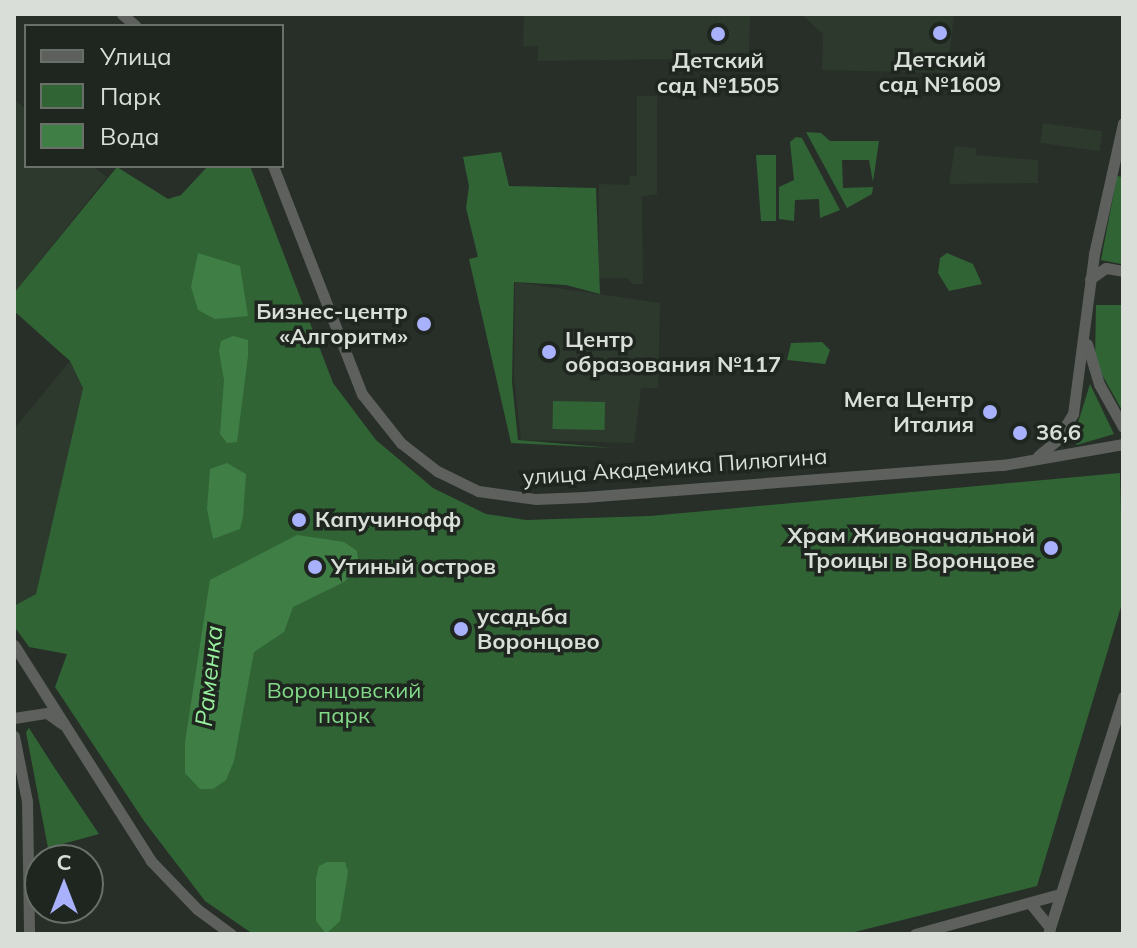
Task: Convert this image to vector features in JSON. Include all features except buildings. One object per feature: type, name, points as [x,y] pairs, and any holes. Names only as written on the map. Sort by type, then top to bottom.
[{"type":"street","points":[[1087,450],[1071,445],[1073,414],[1090,279],[1111,159],[1123,123]]},
{"type":"street","name":"улица Академика Пилюгина","points":[[274,168],[362,394],[401,443],[437,471],[478,491],[553,499],[1033,459],[1123,444]]},
{"type":"street","points":[[1090,279],[1106,268],[1123,271]]},
{"type":"street","points":[[1085,336],[1099,384],[1123,427]]},
{"type":"street","points":[[1033,459],[1056,441],[1073,414]]},
{"type":"street","points":[[14,645],[151,861],[197,909],[231,934]]},
{"type":"street","points":[[1049,931],[1122,700]]},
{"type":"street","points":[[14,718],[47,713],[71,733]]},
{"type":"street","points":[[14,736],[27,801],[29,934]]},
{"type":"street","points":[[915,934],[1060,894]]},
{"type":"street","points":[[1030,903],[1043,912],[1049,931]]},
{"type":"shaded area","points":[[524,14],[750,14],[749,58],[538,61],[538,46],[523,46]]},
{"type":"shaded area","points":[[801,14],[954,14],[947,73],[822,70],[823,34]]},
{"type":"shaded area","points":[[637,96],[657,96],[657,194],[642,196],[643,284],[632,284],[627,278],[599,278],[599,184],[629,185],[630,176],[637,176]]},
{"type":"shaded area","points":[[14,99],[24,107],[24,168],[96,168],[107,177],[14,293]]},
{"type":"shaded area","points":[[1043,123],[1102,131],[1100,151],[1040,143]]},
{"type":"shaded area","points":[[955,146],[976,148],[976,155],[1038,160],[1038,183],[949,184]]},
{"type":"shaded area","points":[[515,282],[660,303],[658,388],[641,388],[634,443],[521,440],[514,377]]},
{"type":"shaded area","points":[[70,361],[83,387],[36,595],[14,606],[14,429]]},
{"type":"green space","points":[[806,132],[821,133],[830,141],[879,141],[873,182],[869,160],[842,160],[843,188],[873,187],[872,194],[847,208]]},
{"type":"green space","points":[[796,137],[802,138],[840,210],[820,218],[819,199],[795,200],[794,221],[779,219],[779,187],[794,180],[790,142]]},
{"type":"green space","points":[[501,152],[509,186],[596,188],[600,294],[566,285],[514,282],[512,382],[518,440],[613,448],[511,443],[469,259],[478,257],[466,208],[469,186],[463,157]]},
{"type":"green space","points":[[756,155],[776,155],[776,221],[761,221]]},
{"type":"green space","name":"Воронцовский парк","points":[[116,168],[168,199],[181,195],[206,168],[251,168],[333,383],[376,440],[433,488],[486,514],[526,520],[650,516],[1120,473],[1123,600],[1037,886],[847,934],[253,934],[205,901],[144,821],[55,687],[67,654],[29,647],[14,626],[14,606],[36,594],[83,388],[70,361],[14,311],[14,293]]},
{"type":"green space","points":[[1117,176],[1123,177],[1121,264],[1101,260]]},
{"type":"green space","points":[[947,253],[973,264],[982,284],[949,291],[938,273],[940,258]]},
{"type":"green space","points":[[1096,305],[1123,305],[1123,412],[1095,362]]},
{"type":"green space","points":[[822,342],[830,350],[825,364],[787,360],[791,343]]},
{"type":"green space","points":[[1090,384],[1114,434],[1077,445],[1073,439]]},
{"type":"green space","points":[[553,401],[605,402],[605,430],[553,429]]},
{"type":"green space","points":[[29,728],[99,834],[63,844],[47,844],[26,732]]},
{"type":"water","points":[[198,253],[240,266],[248,316],[215,319],[198,310],[191,287]]},
{"type":"water","points":[[233,336],[248,340],[248,356],[237,442],[227,443],[220,434],[224,380],[219,351],[221,341]]},
{"type":"water","points":[[227,463],[246,474],[243,517],[240,529],[213,539],[207,509],[210,469]]},
{"type":"water","name":"Раменка","points":[[297,535],[344,542],[357,551],[359,568],[344,582],[293,607],[284,632],[254,652],[234,761],[226,780],[213,789],[200,789],[185,773],[185,742],[210,580]]},
{"type":"water","points":[[327,862],[345,862],[348,872],[340,921],[326,934],[316,921],[316,878],[319,866]]},
{"type":"place","name":"Детский сад №1609","points":[[940,33]]},
{"type":"place","name":"Детский сад №1505","points":[[718,34]]},
{"type":"place","name":"Бизнес-центр «Алгоритм»","points":[[424,324]]},
{"type":"place","name":"Центр образования №117","points":[[549,352]]},
{"type":"place","name":"Мега Центр Италия","points":[[990,412]]},
{"type":"place","name":"36,6","points":[[1020,433]]},
{"type":"place","name":"Капучинофф","points":[[299,520]]},
{"type":"place","name":"Храм Живоначальной Троицы в Воронцове","points":[[1051,548]]},
{"type":"place","name":"Утиный остров","points":[[315,567]]},
{"type":"place","name":"усадьба Воронцово","points":[[461,629]]}]
